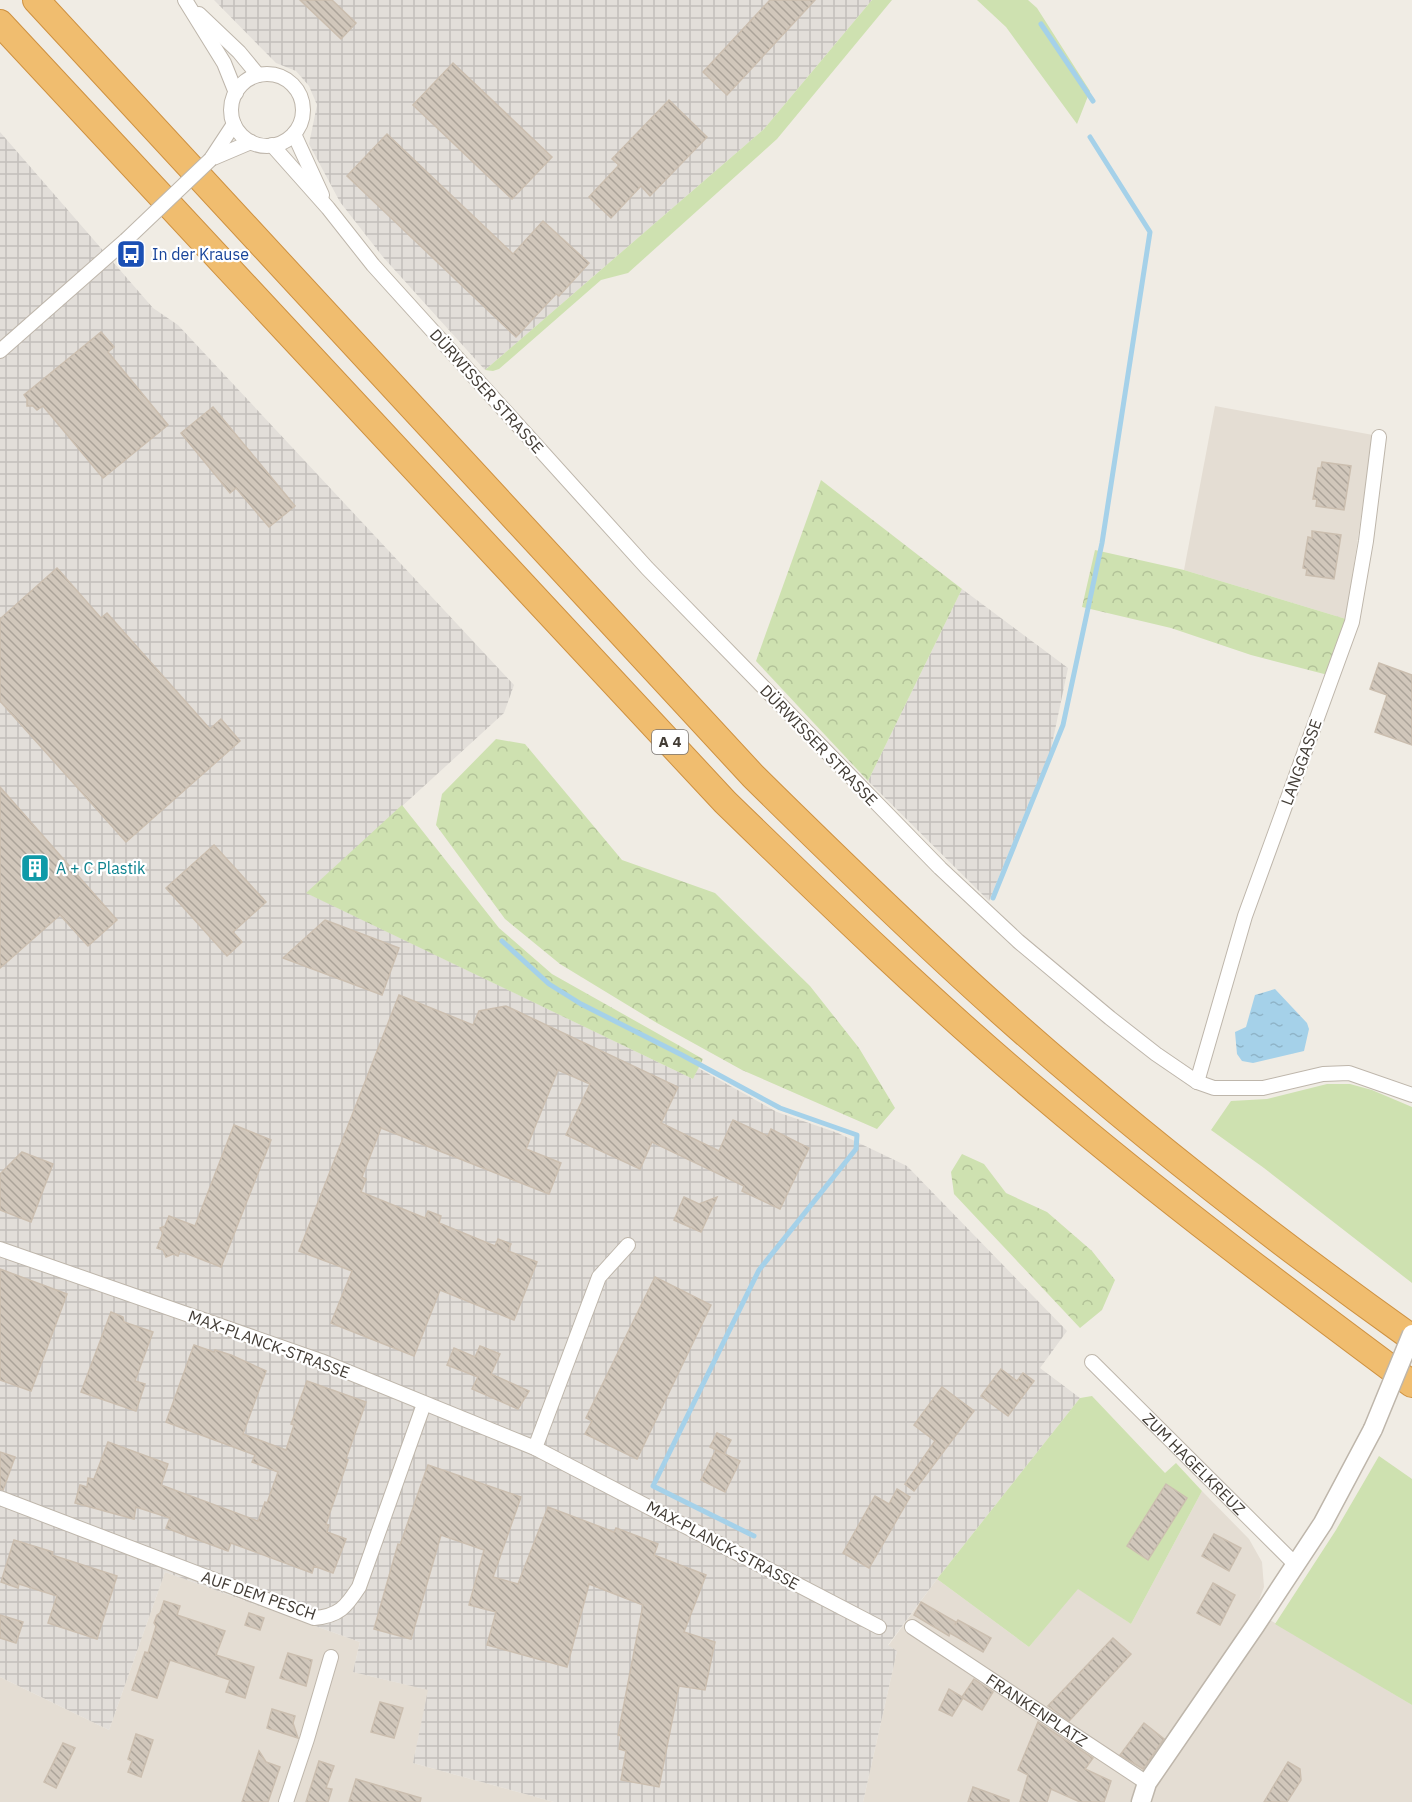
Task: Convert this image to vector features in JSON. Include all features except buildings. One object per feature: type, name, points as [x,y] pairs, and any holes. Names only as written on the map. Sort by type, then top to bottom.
[{"type":"highway","name":"A 4","points":[[36,0],[753,776],[918,937],[1069,1071],[1229,1202],[1412,1336]]},
{"type":"highway","name":"A 4","points":[[0,23],[717,793],[814,889],[975,1038],[1122,1162],[1206,1231],[1412,1384]]},
{"type":"street","points":[[185,0],[239,52],[258,75]]},
{"type":"street","points":[[185,0],[224,63],[236,93]]},
{"type":"street","points":[[273,74],[288,80],[298,91],[303,106],[302,121],[294,134],[284,142],[262,145],[251,142],[234,124],[232,104],[236,93],[249,79],[258,75],[273,74]]},
{"type":"street","points":[[0,351],[126,240],[211,159],[234,124]]},
{"type":"street","name":"DÜRWISSER STRASSE","points":[[294,134],[328,208]]},
{"type":"street","points":[[211,159],[251,142]]},
{"type":"street","name":"DÜRWISSER STRASSE","points":[[272,145],[328,208],[373,265],[648,568],[940,868],[1018,940],[1110,1018],[1197,1082],[1214,1088],[1263,1088],[1323,1074],[1349,1073],[1412,1095]]},
{"type":"street","name":"LANGGASSE","points":[[1197,1082],[1245,916],[1352,622],[1366,541],[1379,437]]},
{"type":"street","points":[[535,1448],[599,1277],[628,1245]]},
{"type":"street","name":"MAX-PLANCK-STRASSE","points":[[0,1249],[321,1361],[535,1448],[879,1627]]},
{"type":"street","points":[[1141,1802],[1147,1783],[1323,1523],[1373,1429],[1412,1336]]},
{"type":"street","name":"ZUM HAGELKREUZ","points":[[1092,1362],[1296,1565]]},
{"type":"street","name":"AUF DEM PESCH","points":[[0,1498],[314,1618],[330,1617],[347,1606],[359,1587],[424,1404]]},
{"type":"street","name":"FRANKENPLATZ","points":[[912,1626],[1147,1783]]},
{"type":"street","points":[[286,1802],[331,1657]]},
{"type":"shaded area","points":[[214,0],[872,0],[764,129],[485,370],[383,257],[340,202],[309,144],[317,105],[309,86],[296,71],[276,63]]},
{"type":"shaded area","points":[[0,132],[153,308],[178,325],[514,685],[504,713],[307,893],[693,1079],[698,1068],[777,1112],[838,1133],[907,1166],[1067,1331],[1040,1368],[1080,1398],[937,1579],[888,1645],[897,1651],[863,1802],[554,1802],[413,1763],[428,1690],[353,1672],[360,1642],[165,1572],[109,1730],[0,1677]]},
{"type":"shaded area","points":[[1215,406],[1373,435],[1346,619],[1184,570]]},
{"type":"shaded area","points":[[962,589],[1068,668],[1051,749],[989,901],[868,781]]},
{"type":"shaded area","points":[[1202,1491],[1249,1539],[1262,1562],[1264,1587],[1255,1611],[1412,1705],[1412,1802],[863,1802],[897,1651],[888,1646],[937,1579],[1029,1647],[1078,1588],[1131,1624]]},
{"type":"shaded area","points":[[165,1572],[360,1642],[353,1672],[429,1690],[413,1763],[554,1802],[0,1802],[0,1677],[109,1730]]},
{"type":"green space","points":[[872,0],[892,0],[777,139],[628,273],[601,280],[499,369],[485,370],[764,129]]},
{"type":"green space","points":[[977,0],[1028,0],[1037,8],[1090,91],[1077,124],[1006,27]]},
{"type":"green space","points":[[821,480],[962,589],[868,781],[756,661]]},
{"type":"green space","points":[[1095,550],[1184,570],[1346,619],[1328,675],[1251,655],[1171,628],[1082,607]]},
{"type":"green space","points":[[496,739],[525,744],[622,860],[715,893],[810,986],[859,1048],[895,1108],[877,1129],[742,1070],[657,1023],[560,964],[505,919],[436,825],[442,794]]},
{"type":"green space","points":[[402,805],[499,928],[552,974],[703,1059],[693,1079],[306,893]]},
{"type":"green space","points":[[1327,1084],[1350,1084],[1372,1090],[1412,1107],[1412,1283],[1264,1168],[1211,1130],[1231,1101],[1267,1099]]},
{"type":"green space","points":[[962,1154],[984,1164],[1006,1193],[1047,1212],[1092,1251],[1115,1280],[1102,1310],[1080,1328],[954,1194],[951,1172]]},
{"type":"green space","points":[[1092,1396],[1165,1473],[1176,1463],[1202,1491],[1131,1624],[1078,1589],[1029,1647],[937,1579],[1080,1398]]},
{"type":"green space","points":[[1379,1456],[1412,1479],[1412,1705],[1275,1624],[1336,1530]]},
{"type":"water","points":[[1275,989],[1307,1023],[1309,1029],[1304,1051],[1253,1063],[1242,1061],[1237,1054],[1235,1032],[1246,1027],[1255,995]]},
{"type":"waterway","points":[[1041,24],[1093,101]]},
{"type":"waterway","points":[[993,898],[1063,725],[1102,543],[1150,232],[1090,137]]},
{"type":"waterway","points":[[502,941],[549,984],[581,1004],[780,1108],[857,1135],[856,1149],[759,1270],[653,1486],[754,1536]]},
{"type":"place","name":"In der Krause","points":[[131,254]]},
{"type":"place","name":"A + C Plastik","points":[[35,868]]}]
